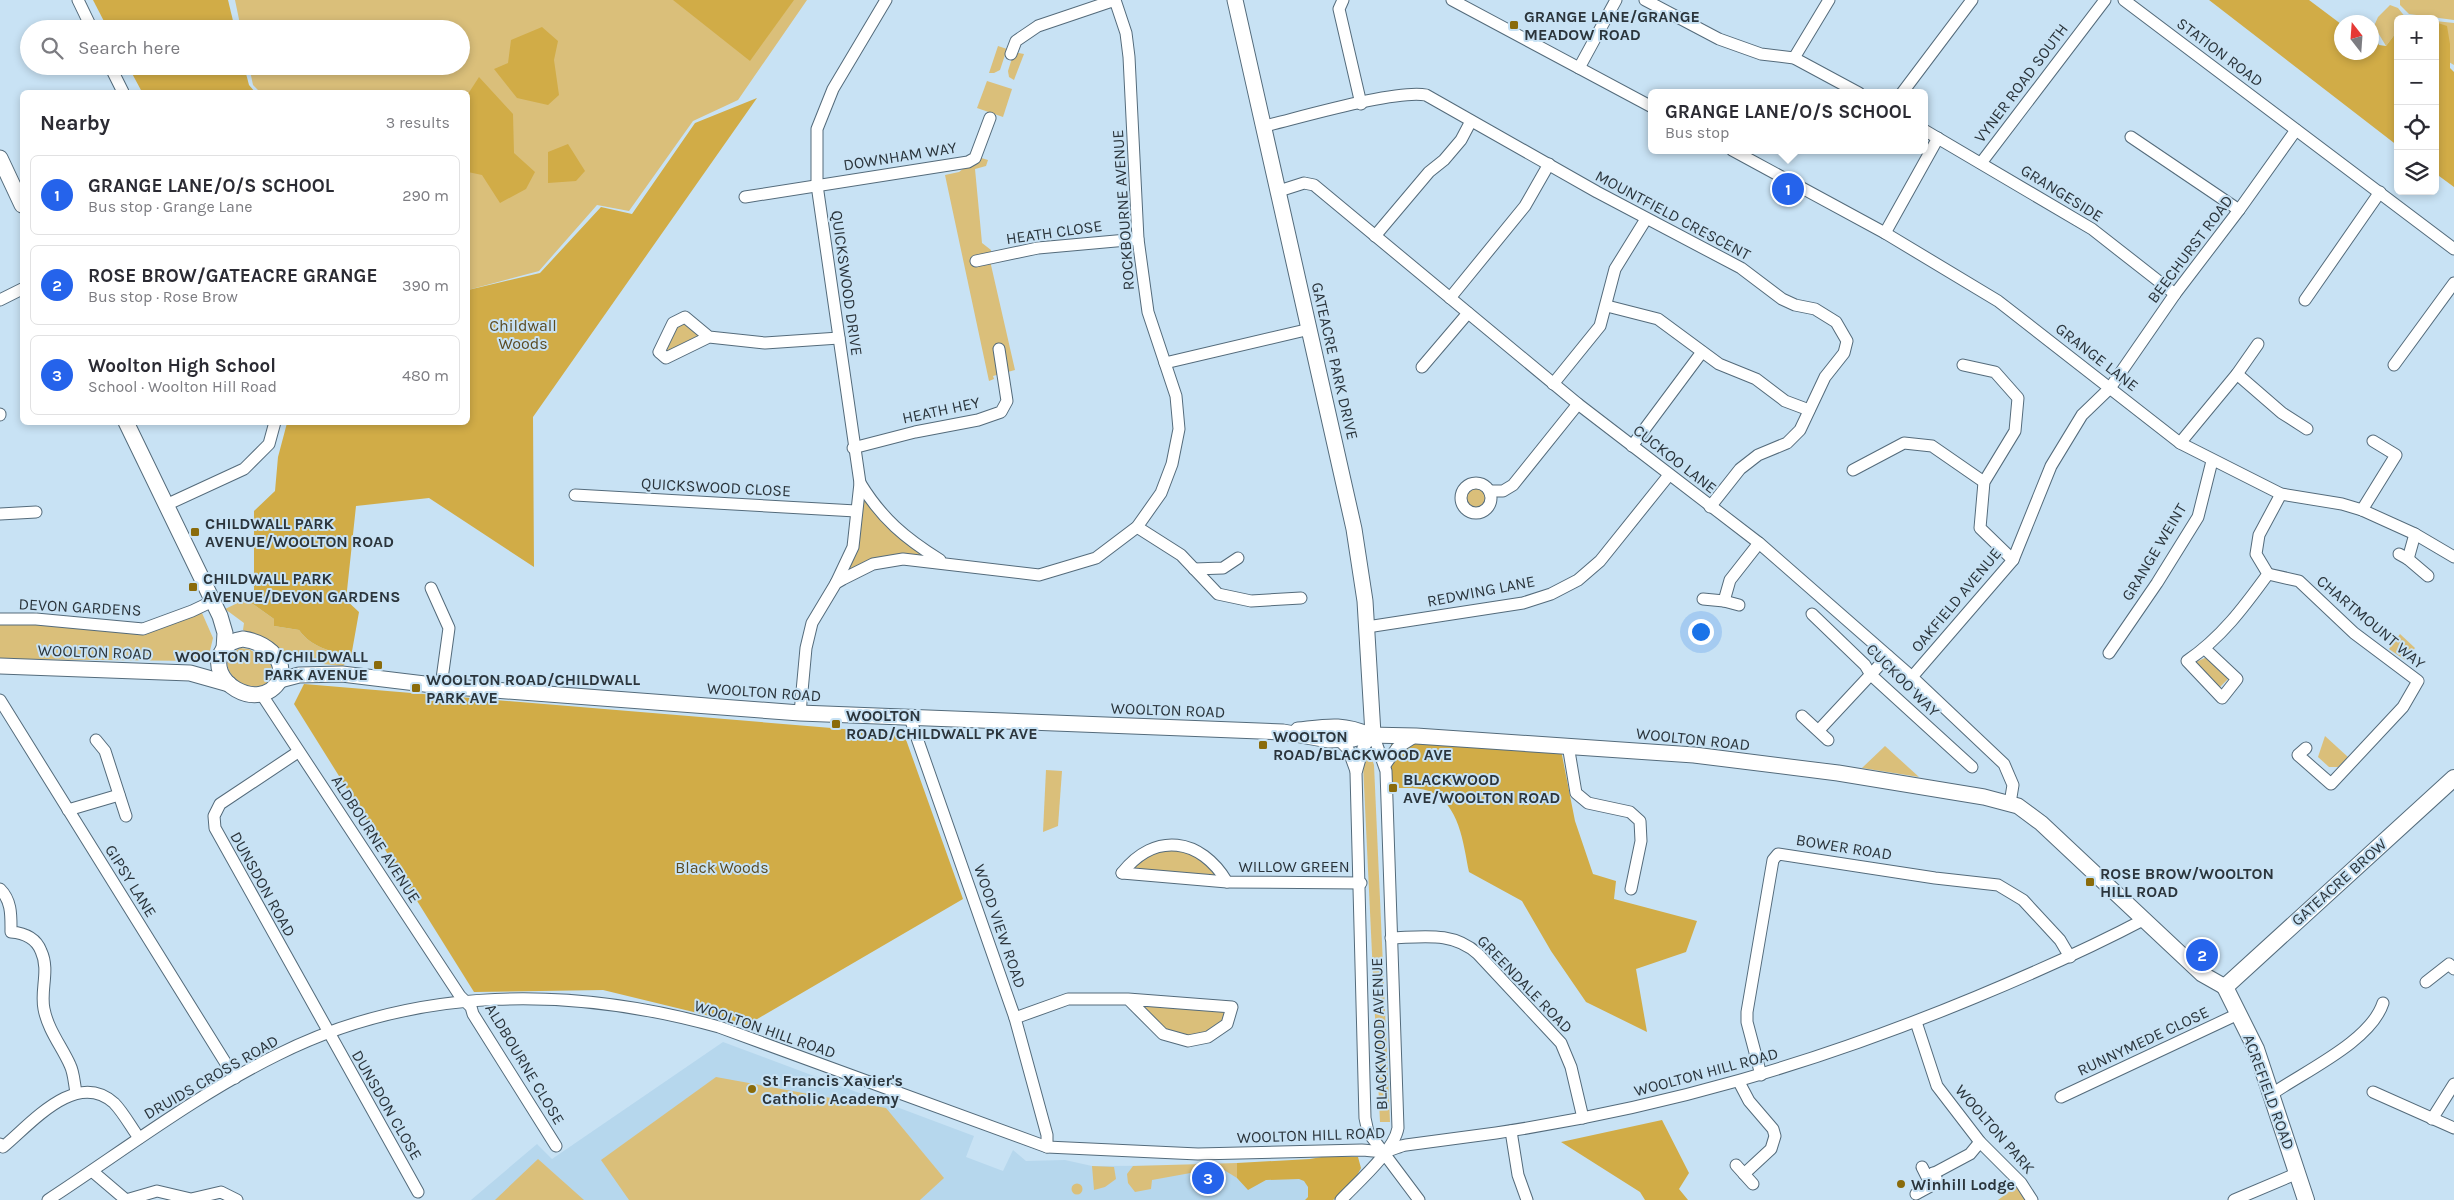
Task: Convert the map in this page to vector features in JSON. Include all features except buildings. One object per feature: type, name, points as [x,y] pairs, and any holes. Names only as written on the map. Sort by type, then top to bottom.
[{"type":"main road","name":"GATEACRE BROW","points":[[2225,988],[2454,778]]},
{"type":"main road","name":"ACREFIELD ROAD","points":[[2225,988],[2256,1049],[2306,1200]]},
{"type":"street","points":[[78,0],[88,20]]},
{"type":"street","name":"QUICKSWOOD DRIVE","points":[[836,583],[853,548],[860,483],[853,448],[817,185],[817,129],[833,90],[886,0]]},
{"type":"street","points":[[1012,54],[1016,41],[1038,26],[1115,0]]},
{"type":"street","name":"ROCKBOURNE AVENUE","points":[[800,713],[807,639],[816,615],[836,583],[857,571],[882,561],[904,559],[943,562],[1039,575],[1096,558],[1137,527],[1161,493],[1172,464],[1179,430],[1176,396],[1148,312],[1138,239],[1129,57],[1126,33],[1115,0]]},
{"type":"street","name":"GATEACRE PARK DRIVE","points":[[1235,0],[1265,126],[1354,528],[1367,626],[1371,734]]},
{"type":"street","points":[[1343,0],[1339,9],[1360,104]]},
{"type":"street","points":[[1452,0],[1648,105]]},
{"type":"street","points":[[1579,68],[1616,0]]},
{"type":"street","points":[[1645,0],[1719,38],[1760,54],[1794,58],[1852,89]]},
{"type":"street","points":[[1794,58],[1829,0]]},
{"type":"street","points":[[1905,89],[1972,0]]},
{"type":"street","name":"VYNER ROAD SOUTH","points":[[1982,163],[2105,0]]},
{"type":"street","name":"STATION ROAD","points":[[2124,0],[2454,249]]},
{"type":"street","points":[[114,75],[122,90]]},
{"type":"street","name":"MOUNTFIELD CRESCENT","points":[[1265,126],[1415,93],[1426,95],[1646,219],[1741,268],[1782,298],[1795,305],[1815,309],[1836,322],[1847,341],[1844,353],[1824,377],[1800,430],[1787,442],[1758,455],[1740,470],[1710,507]]},
{"type":"street","name":"DOWNHAM WAY","points":[[745,197],[968,162],[975,158],[990,118]]},
{"type":"street","points":[[1375,236],[1429,172],[1444,160],[1461,140],[1471,121]]},
{"type":"street","name":"BEECHURST ROAD","points":[[2110,388],[2175,294],[2239,210],[2296,130]]},
{"type":"street","name":"GRANGESIDE","points":[[1928,132],[2092,229],[2175,294]]},
{"type":"street","points":[[2130,137],[2239,210]]},
{"type":"street","points":[[1885,233],[1938,138]]},
{"type":"street","name":"GRANGE LANE","points":[[1739,154],[1885,233],[1998,301],[2180,444],[2281,494],[2342,504],[2362,510],[2415,534],[2454,557]]},
{"type":"street","points":[[0,158],[20,201]]},
{"type":"street","points":[[1450,298],[1525,206],[1549,164]]},
{"type":"street","name":"CUCKOO LANE","points":[[1279,191],[1304,183],[1314,185],[1578,404],[1759,544],[1912,677],[2004,764],[2013,785],[2010,803]]},
{"type":"street","points":[[2305,300],[2380,192]]},
{"type":"street","points":[[1554,384],[1600,326],[1607,306],[1615,269],[1646,219]]},
{"type":"street","name":"HEATH CLOSE","points":[[976,261],[1038,248],[1138,239]]},
{"type":"street","points":[[2394,365],[2454,282]]},
{"type":"street","points":[[0,300],[20,290]]},
{"type":"street","points":[[1607,306],[1658,319],[1719,364],[1756,379],[1785,400],[1809,410]]},
{"type":"street","points":[[1422,367],[1468,313]]},
{"type":"street","points":[[1164,363],[1310,329]]},
{"type":"street","points":[[709,337],[765,343],[839,338]]},
{"type":"street","points":[[2180,444],[2237,374],[2258,344]]},
{"type":"street","name":"HEATH HEY","points":[[853,448],[916,432],[978,420],[1001,412],[1007,401],[999,350]]},
{"type":"street","points":[[1632,446],[1702,352]]},
{"type":"street","points":[[1963,365],[1995,372],[2018,398],[2015,431],[1984,482],[1980,528],[2013,560]]},
{"type":"street","points":[[2237,374],[2282,413],[2307,429]]},
{"type":"street","name":"OAKFIELD AVENUE","points":[[1912,677],[2013,560],[2051,466],[2082,415],[2110,388]]},
{"type":"street","points":[[1490,493],[1492,491],[1503,491],[1513,485],[1578,404]]},
{"type":"street","points":[[127,425],[220,616],[225,633],[220,673],[229,684],[248,694],[262,695],[270,692],[280,680],[280,664],[272,651],[230,628],[220,616]]},
{"type":"street","points":[[166,506],[244,469],[269,444],[274,425]]},
{"type":"street","points":[[2362,510],[2396,455],[2373,441]]},
{"type":"street","points":[[1853,470],[1904,443],[1932,446],[1984,482]]},
{"type":"street","name":"GRANGE WEINT","points":[[2110,653],[2157,584],[2198,517],[2212,461]]},
{"type":"street","name":"REDWING LANE","points":[[1367,626],[1523,603],[1551,594],[1578,580],[1600,561],[1669,475]]},
{"type":"street","name":"ROCKBOURNE AVENUE","points":[[860,483],[877,510],[901,533],[943,562]]},
{"type":"street","points":[[2204,649],[2236,618],[2268,574],[2256,554],[2259,535],[2281,494]]},
{"type":"street","name":"QUICKSWOOD CLOSE","points":[[575,496],[856,511]]},
{"type":"street","points":[[0,514],[36,512]]},
{"type":"street","points":[[1137,527],[1181,555],[1218,594],[1251,600],[1301,598]]},
{"type":"street","points":[[2415,534],[2403,556],[2428,576]]},
{"type":"street","points":[[1724,601],[1730,580],[1759,544]]},
{"type":"street","points":[[1194,569],[1223,568],[1238,558]]},
{"type":"street","name":"CHARTMOUNT WAY","points":[[2268,574],[2298,581],[2354,633],[2418,681],[2403,707],[2331,784],[2298,755],[2306,748]]},
{"type":"street","points":[[432,588],[449,628],[441,686]]},
{"type":"street","points":[[1703,598],[1739,605]]},
{"type":"street","name":"DEVON GARDENS","points":[[0,619],[36,619],[143,629],[213,601]]},
{"type":"street","name":"CUCKOO WAY","points":[[1812,614],[1865,665],[1871,675],[1972,768]]},
{"type":"street","points":[[222,653],[239,640],[251,641]]},
{"type":"street","name":"WOOLTON ROAD","points":[[272,651],[297,665],[334,673],[441,686],[800,713],[1283,732],[1340,741],[1371,734],[1568,745],[1694,755],[1830,772],[1984,797],[2018,806],[2041,822],[2202,974],[2225,988]]},
{"type":"street","name":"WOOLTON ROAD","points":[[190,673],[207,668],[222,653]]},
{"type":"street","points":[[1819,730],[1888,656]]},
{"type":"street","name":"WOOLTON ROAD","points":[[0,666],[190,673],[229,684]]},
{"type":"street","name":"WOOLTON ROAD","points":[[280,680],[294,676],[334,673]]},
{"type":"street","name":"ALDBOURNE AVENUE","points":[[262,695],[464,1002]]},
{"type":"street","name":"GIPSY LANE","points":[[0,700],[235,1078]]},
{"type":"street","points":[[1802,716],[1828,740]]},
{"type":"street","name":"WOOD VIEW ROAD","points":[[910,718],[1015,1018],[1047,1135],[1047,1148]]},
{"type":"street","name":"WOOLTON ROAD","points":[[1283,732],[1329,726],[1351,727],[1371,734]]},
{"type":"street","name":"BLACKWOOD AVENUE","points":[[1340,741],[1348,750],[1356,773],[1361,883],[1365,1118],[1368,1132],[1385,1152],[1396,1137],[1398,1121],[1392,938],[1385,765],[1371,734]]},
{"type":"street","name":"BLACKWOOD AVENUE","points":[[1356,773],[1363,748],[1371,734]]},
{"type":"street","points":[[1385,765],[1397,748],[1416,736]]},
{"type":"street","points":[[96,740],[105,750],[126,816]]},
{"type":"street","points":[[1568,745],[1576,793],[1588,803],[1630,812],[1640,821],[1640,841],[1631,889]]},
{"type":"street","name":"DUNSDON ROAD","points":[[298,752],[224,800],[215,811],[213,822],[217,834],[328,1033]]},
{"type":"street","points":[[68,810],[119,795]]},
{"type":"street","name":"WILLOW GREEN","points":[[1227,882],[1209,858],[1198,851],[1177,844],[1166,845],[1143,853],[1132,861],[1122,873],[1227,882],[1361,883]]},
{"type":"street","name":"BOWER ROAD","points":[[1761,1076],[1747,1022],[1747,1012],[1774,860],[1778,854],[1935,878],[1998,884],[2023,900],[2060,940],[2070,957]]},
{"type":"street","points":[[0,889],[8,897],[11,932]]},
{"type":"street","name":"WOOLTON HILL ROAD","points":[[464,1002],[531,998],[600,1003],[666,1013],[719,1028],[1047,1148],[1198,1154],[1362,1150],[1385,1152],[1406,1145],[1511,1131],[1583,1118],[1692,1095],[1761,1076],[1832,1053],[1916,1022],[2070,957],[2145,919]]},
{"type":"street","points":[[0,938],[11,932],[24,933],[36,942],[42,952],[46,965],[44,1009],[57,1043],[71,1066],[76,1092]]},
{"type":"street","name":"GREENDALE ROAD","points":[[1392,938],[1451,938],[1464,943],[1478,954],[1561,1044],[1571,1067],[1583,1118]]},
{"type":"street","points":[[2426,982],[2449,964],[2454,969]]},
{"type":"street","points":[[1015,1018],[1068,999],[1128,1000],[1232,1007],[1227,1024],[1208,1037],[1188,1041],[1163,1034],[1128,1000]]},
{"type":"street","name":"DRUIDS CROSS ROAD","points":[[48,1200],[139,1138],[235,1078],[278,1054],[375,1016],[464,1002]]},
{"type":"street","name":"ALDBOURNE CLOSE","points":[[464,1002],[471,1007],[472,1014],[556,1146]]},
{"type":"street","points":[[2272,1094],[2364,1032],[2376,1018],[2383,1003]]},
{"type":"street","name":"RUNNYMEDE CLOSE","points":[[2062,1097],[2238,1014]]},
{"type":"street","name":"WOOLTON PARK","points":[[1916,1022],[1937,1086],[1980,1142],[2020,1183],[2032,1200]]},
{"type":"street","name":"DUNSDON CLOSE","points":[[328,1033],[418,1192]]},
{"type":"street","points":[[1739,1082],[1746,1097],[1773,1129],[1775,1136],[1771,1149],[1744,1174]]},
{"type":"street","points":[[2432,1119],[2454,1084]]},
{"type":"street","points":[[1,1146],[59,1100],[76,1092],[94,1093],[113,1103],[139,1138]]},
{"type":"street","points":[[2373,1092],[2454,1128]]},
{"type":"street","points":[[1511,1131],[1518,1175],[1527,1200]]},
{"type":"street","points":[[1922,1167],[1927,1177],[1934,1174],[1970,1154],[1980,1142]]},
{"type":"street","points":[[1342,1200],[1385,1152],[1394,1169],[1419,1200]]},
{"type":"street","points":[[1736,1165],[1753,1184]]},
{"type":"street","points":[[92,1171],[126,1200],[157,1191],[191,1199],[221,1192],[237,1200]]},
{"type":"street","points":[[2234,1200],[2298,1173]]},
{"type":"street","points":[[1916,1194],[1938,1182],[1934,1174]]},
{"type":"shaded area","name":"Childwall Woods","points":[[235,0],[807,0],[738,100],[693,121],[629,211],[597,205],[539,271],[470,289],[470,90],[258,90],[253,85],[251,75],[470,75],[470,20],[239,20]]},
{"type":"shaded area","points":[[2400,0],[2454,0],[2454,20],[2439,18],[2439,15],[2409,14],[2400,5]]},
{"type":"shaded area","points":[[2390,5],[2398,8],[2404,15],[2394,15],[2394,35],[2386,46],[2379,34],[2379,16]]},
{"type":"shaded area","points":[[2439,21],[2454,23],[2454,65],[2439,56]]},
{"type":"shaded area","points":[[998,46],[1007,49],[1000,70],[989,73]]},
{"type":"shaded area","points":[[1014,52],[1024,54],[1014,80],[1009,77],[1008,71]]},
{"type":"shaded area","points":[[987,81],[1012,89],[1003,117],[977,108]]},
{"type":"shaded area","points":[[978,157],[988,160],[986,166],[975,169],[982,243],[991,250],[991,265],[1015,370],[993,376],[994,379],[989,381],[945,175],[959,172]]},
{"type":"shaded area","points":[[685,317],[709,337],[666,358],[659,352],[673,323]]},
{"type":"shaded area","points":[[862,486],[896,529],[940,560],[887,565],[845,580]]},
{"type":"shaded area","points":[[1471,488],[1479,488],[1485,494],[1485,502],[1479,508],[1471,508],[1465,502],[1465,494]]},
{"type":"shaded area","points":[[246,599],[274,619],[274,626],[299,630],[316,645],[351,657],[343,666],[303,662],[243,630],[244,623],[225,609]]},
{"type":"shaded area","points":[[202,613],[213,638],[210,651],[198,661],[0,659],[0,625],[37,625],[144,633]]},
{"type":"shaded area","points":[[2400,634],[2415,648],[2405,660],[2389,649]]},
{"type":"shaded area","points":[[240,648],[249,649],[270,662],[273,673],[268,681],[261,686],[253,687],[245,684],[237,680],[231,673],[227,665],[228,656]]},
{"type":"shaded area","points":[[2207,657],[2229,678],[2219,688],[2194,663]]},
{"type":"shaded area","points":[[2325,736],[2348,757],[2338,767],[2329,767],[2318,757]]},
{"type":"shaded area","points":[[1885,746],[1919,777],[1862,768]]},
{"type":"shaded area","points":[[1366,756],[1371,756],[1374,765],[1390,1122],[1380,1122],[1363,764]]},
{"type":"shaded area","points":[[1046,770],[1062,771],[1058,826],[1043,832]]},
{"type":"shaded area","points":[[1178,849],[1197,857],[1221,879],[1128,871],[1156,852]]},
{"type":"shaded area","points":[[1136,1003],[1228,1009],[1223,1021],[1207,1034],[1187,1036],[1163,1031]]},
{"type":"shaded area","name":"St Francis Xavier's Catholic Academy","points":[[723,1042],[974,1136],[966,1157],[1003,1171],[1013,1150],[1026,1161],[1065,1160],[1092,1166],[1359,1165],[1363,1172],[1335,1200],[471,1200],[537,1144],[552,1159]]},
{"type":"shaded area","points":[[716,1077],[886,1108],[944,1178],[920,1200],[629,1200],[601,1160]]},
{"type":"shaded area","points":[[538,1159],[584,1200],[495,1200]]},
{"type":"shaded area","points":[[1237,1163],[1237,1178],[1224,1170],[1207,1170],[1152,1180],[1151,1189],[1135,1192],[1128,1183],[1127,1174],[1133,1166]]},
{"type":"shaded area","points":[[1092,1166],[1114,1167],[1116,1179],[1105,1187],[1094,1190]]},
{"type":"shaded area","points":[[1077,1183],[1083,1189],[1077,1195],[1071,1189]]},
{"type":"shaded area","points":[[2021,1183],[2028,1200],[1998,1200]]},
{"type":"green space","points":[[93,0],[228,0],[233,20],[103,20]]},
{"type":"green space","points":[[673,0],[794,0],[750,61]]},
{"type":"green space","points":[[2209,0],[2309,0],[2334,19],[2334,60],[2379,60],[2379,45],[2386,46],[2394,35],[2394,143]]},
{"type":"green space","points":[[2439,23],[2447,26],[2450,44],[2450,68],[2454,72],[2454,187],[2439,176]]},
{"type":"green space","points":[[542,27],[558,41],[554,60],[559,95],[548,105],[517,98],[494,69],[508,63],[511,40]]},
{"type":"green space","points":[[133,75],[246,75],[249,85],[253,90],[141,90]]},
{"type":"green space","points":[[479,77],[513,114],[514,153],[535,172],[526,189],[500,203],[482,175],[470,172],[470,91]]},
{"type":"green space","name":"Childwall Woods","points":[[757,98],[533,417],[534,567],[429,498],[356,506],[346,600],[359,612],[351,657],[316,645],[299,630],[274,626],[274,619],[246,599],[254,596],[254,511],[275,491],[278,457],[286,425],[470,425],[470,290],[540,273],[601,207],[632,214],[695,123]]},
{"type":"green space","points":[[568,144],[585,171],[576,181],[548,183],[548,152]]},
{"type":"green space","name":"Black Woods","points":[[304,684],[904,734],[963,899],[747,1025],[603,990],[474,992],[294,704]]},
{"type":"green space","points":[[1392,740],[1560,745],[1575,821],[1593,874],[1616,881],[1614,899],[1697,921],[1686,952],[1636,969],[1647,1032],[1586,1002],[1551,951],[1522,901],[1469,872],[1462,837],[1454,815],[1439,797],[1429,791],[1420,789],[1393,788],[1386,771]]},
{"type":"green space","points":[[1662,1120],[1689,1173],[1679,1189],[1688,1200],[1645,1200],[1640,1192],[1561,1142]]},
{"type":"green space","points":[[1327,1156],[1358,1157],[1361,1168],[1354,1181],[1333,1200],[1305,1200],[1308,1197],[1308,1187],[1304,1181],[1299,1179],[1266,1180],[1248,1190],[1237,1178],[1237,1163],[1310,1159]]},
{"type":"place","name":"GRANGE LANE/GRANGE MEADOW ROAD","points":[[1514,25]]},
{"type":"place","name":"GRANGE LANE/O/S SCHOOL","points":[[1788,189]]},
{"type":"place","name":"CHILDWALL PARK AVENUE/WOOLTON ROAD","points":[[195,532]]},
{"type":"place","name":"CHILDWALL PARK AVENUE/DEVON GARDENS","points":[[193,587]]},
{"type":"place","name":"WOOLTON RD/CHILDWALL PARK AVENUE","points":[[378,665]]},
{"type":"place","name":"WOOLTON ROAD/CHILDWALL PARK AVE","points":[[416,688]]},
{"type":"place","name":"WOOLTON ROAD/CHILDWALL PK AVE","points":[[836,724]]},
{"type":"place","name":"WOOLTON ROAD/BLACKWOOD AVE","points":[[1263,745]]},
{"type":"place","name":"BLACKWOOD AVE/WOOLTON ROAD","points":[[1393,788]]},
{"type":"place","name":"ROSE BROW/WOOLTON HILL ROAD","points":[[2090,882]]},
{"type":"place","name":"ROSE BROW/GATEACRE GRANGE","points":[[2202,955]]},
{"type":"place","name":"St Francis Xavier's Catholic Academy","points":[[752,1089]]},
{"type":"place","name":"Woolton High School","points":[[1208,1178]]},
{"type":"place","name":"Winhill Lodge","points":[[1901,1184]]}]
